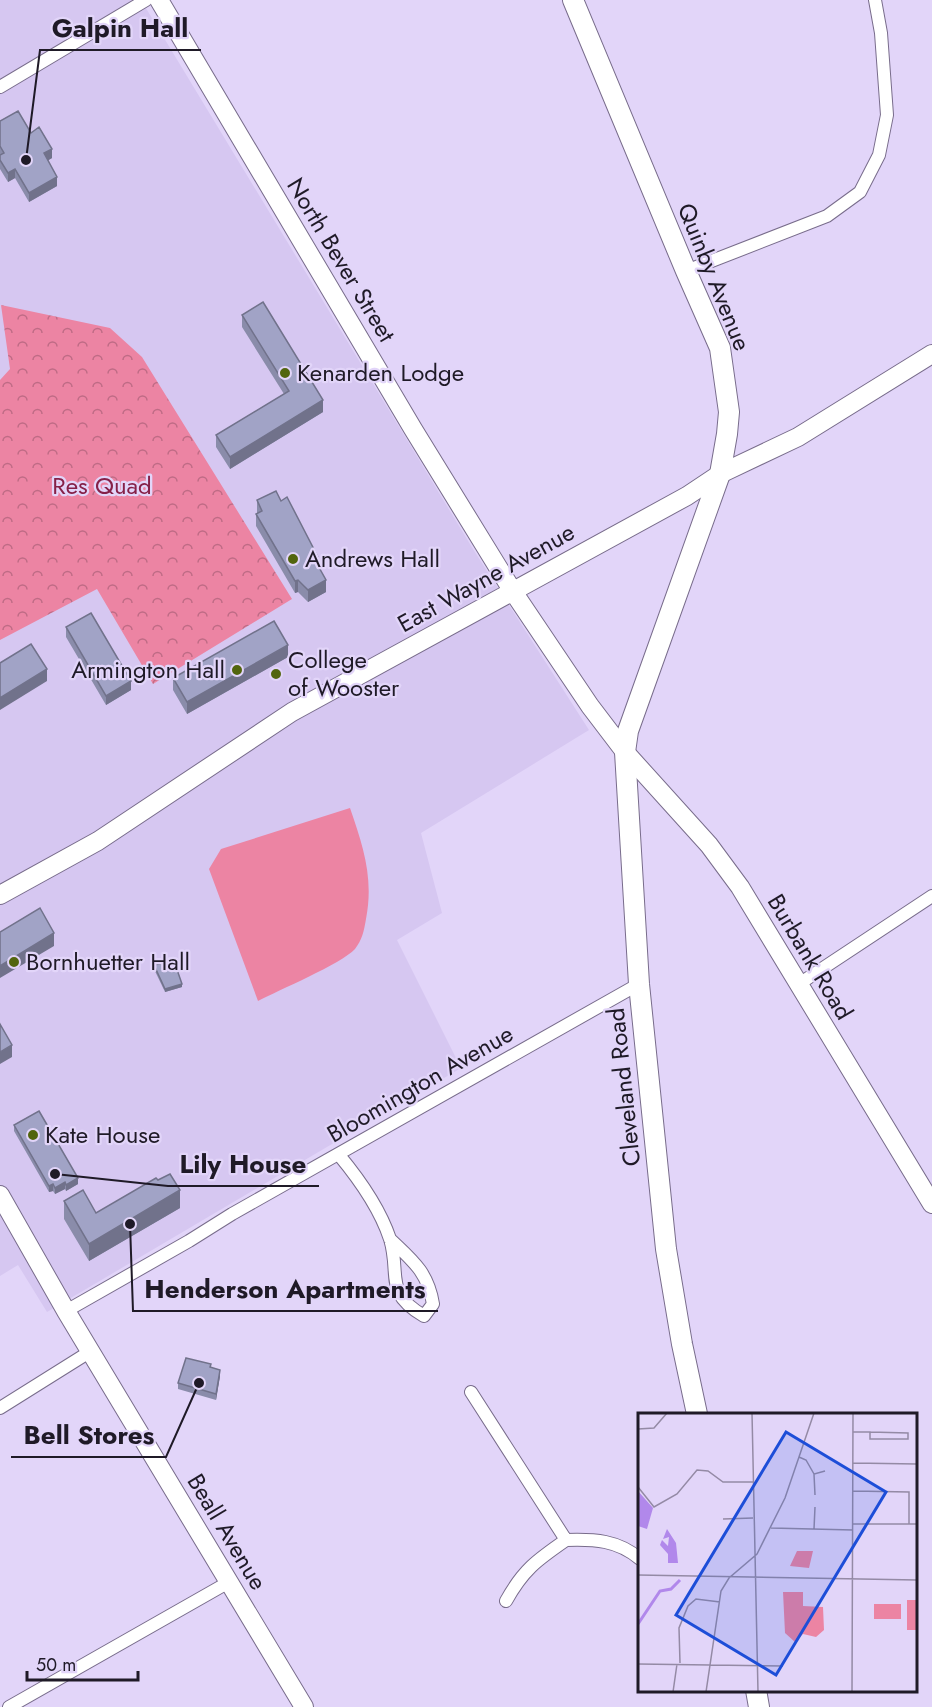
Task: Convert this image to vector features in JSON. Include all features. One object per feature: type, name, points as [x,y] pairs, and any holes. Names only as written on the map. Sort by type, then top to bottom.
[{"type":"main road","name":"Quinby Avenue","points":[[573,0],[720,348],[729,412],[720,474],[628,731],[625,752]]},
{"type":"main road","name":"Cleveland Road","points":[[625,752],[639,984],[666,1249],[682,1344],[697,1413]]},
{"type":"main road","points":[[756,1692],[759,1707]]},
{"type":"street","points":[[0,87],[146,0]]},
{"type":"street","name":"North Bever Street","points":[[159,0],[413,429],[512,590],[590,706],[625,752]]},
{"type":"street","points":[[686,271],[827,216],[860,192],[879,155],[887,115],[881,33],[875,0]]},
{"type":"street","name":"East Wayne Avenue","points":[[0,895],[98,841],[292,712],[687,496],[720,474],[798,437],[932,354]]},
{"type":"street","name":"Burbank Road","points":[[625,752],[709,845],[740,887],[932,1203]]},
{"type":"street","points":[[799,984],[932,896]]},
{"type":"street","name":"Bloomington Avenue","points":[[66,1311],[232,1214],[639,984]]},
{"type":"street","points":[[339,1155],[376,1209],[390,1239],[394,1282],[399,1295],[408,1307],[424,1316],[433,1304],[430,1287],[420,1269],[390,1239]]},
{"type":"street","name":"Beall Avenue","points":[[0,1195],[66,1311],[304,1707]]},
{"type":"street","points":[[0,1408],[91,1351]]},
{"type":"street","points":[[471,1392],[566,1540]]},
{"type":"street","points":[[506,1601],[517,1581],[536,1560],[566,1540],[592,1539],[604,1542],[627,1548],[638,1558]]},
{"type":"street","points":[[9,1707],[229,1582]]},
{"type":"shaded area","name":"College of Wooster","points":[[0,0],[141,0],[473,549],[589,730],[421,833],[442,913],[397,940],[461,1068],[47,1312],[18,1265],[0,1276]]},
{"type":"green space","name":"Res Quad","points":[[1,305],[110,328],[142,357],[292,599],[153,684],[97,589],[0,640],[0,380],[10,369]]},
{"type":"green space","points":[[350,808],[363,849],[369,890],[364,927],[359,942],[355,949],[337,962],[258,1001],[209,869],[221,849]]},
{"type":"building","points":[[18,111],[31,133],[39,127],[52,149],[44,153],[57,177],[29,193],[15,169],[8,173],[0,160],[0,155],[4,153],[0,146],[0,121]]},
{"type":"building","name":"Kenarden Lodge","points":[[263,302],[323,400],[230,457],[216,435],[289,391],[242,315]]},
{"type":"building","name":"Andrews Hall","points":[[276,491],[281,501],[287,497],[318,557],[316,562],[326,580],[308,590],[298,580],[295,581],[256,514],[262,511],[257,500]]},
{"type":"building","points":[[91,613],[131,681],[106,696],[66,627]]},
{"type":"building","points":[[274,621],[288,645],[187,702],[173,678]]},
{"type":"building","points":[[31,644],[47,669],[0,698],[0,663]]},
{"type":"building","name":"Bornhuetter Hall","points":[[40,908],[54,933],[0,966],[0,932]]},
{"type":"building","points":[[174,961],[182,984],[165,989],[154,965]]},
{"type":"building","points":[[0,1024],[12,1045],[0,1052]]},
{"type":"building","points":[[39,1111],[78,1178],[66,1185],[65,1182],[55,1188],[53,1184],[49,1186],[14,1125]]},
{"type":"building","points":[[170,1174],[180,1190],[89,1244],[64,1201],[83,1190],[96,1213],[156,1178],[158,1180]]},
{"type":"building","points":[[186,1358],[211,1364],[210,1367],[220,1370],[216,1394],[178,1383]]},
{"type":"place","name":"Galpin Hall","points":[[26,160]]},
{"type":"place","name":"Kenarden Lodge","points":[[285,373]]},
{"type":"place","name":"Andrews Hall","points":[[293,559]]},
{"type":"place","name":"Armington Hall","points":[[237,670]]},
{"type":"place","name":"College of Wooster","points":[[276,674]]},
{"type":"place","name":"Bornhuetter Hall","points":[[14,962]]},
{"type":"place","name":"Kate House","points":[[33,1135]]},
{"type":"place","name":"Lily House","points":[[55,1174]]},
{"type":"place","name":"Henderson Apartments","points":[[130,1224]]},
{"type":"place","name":"Bell Stores","points":[[199,1383]]}]
